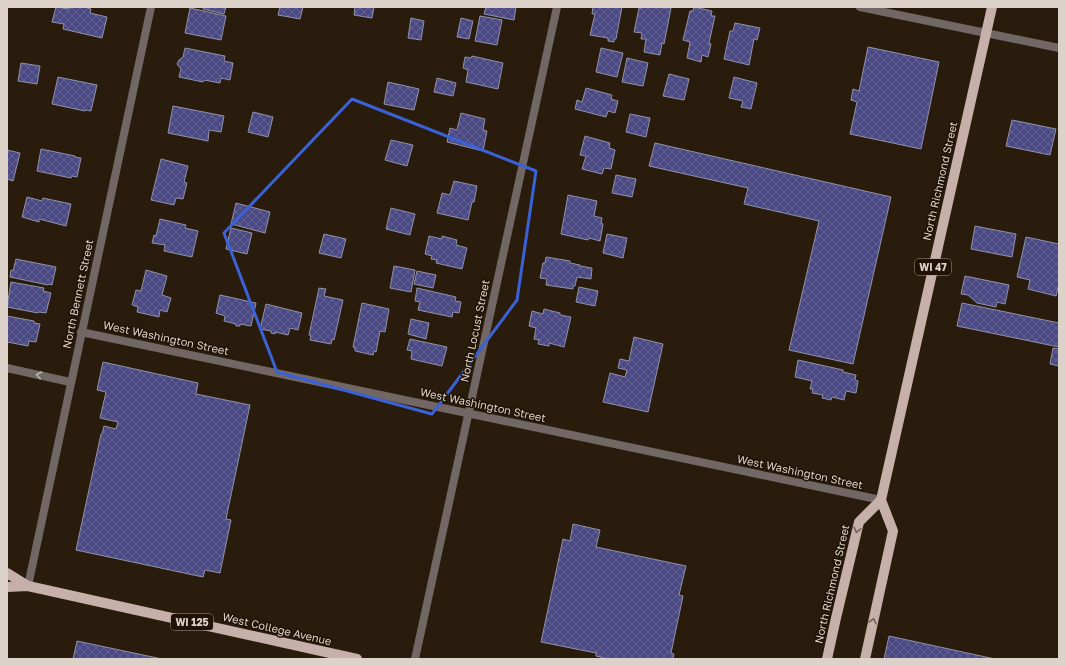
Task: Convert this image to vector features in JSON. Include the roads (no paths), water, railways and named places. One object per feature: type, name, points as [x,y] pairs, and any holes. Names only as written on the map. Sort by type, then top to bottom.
[{"type":"main road","name":"North Richmond Street","points":[[827,659],[859,522],[881,500],[992,7]]},
{"type":"main road","points":[[865,659],[893,531],[881,500]]},
{"type":"main road","name":"West College Avenue","points":[[7,573],[28,586]]},
{"type":"main road","name":"West College Avenue","points":[[7,587],[28,586],[357,659]]},
{"type":"street","name":"North Bennett Street","points":[[28,586],[70,382],[151,7]]},
{"type":"street","name":"North Locust Street","points":[[415,659],[557,7]]},
{"type":"street","points":[[860,7],[1059,48]]},
{"type":"street","name":"West Washington Street","points":[[81,332],[881,500]]},
{"type":"street","points":[[7,368],[70,382]]}]
